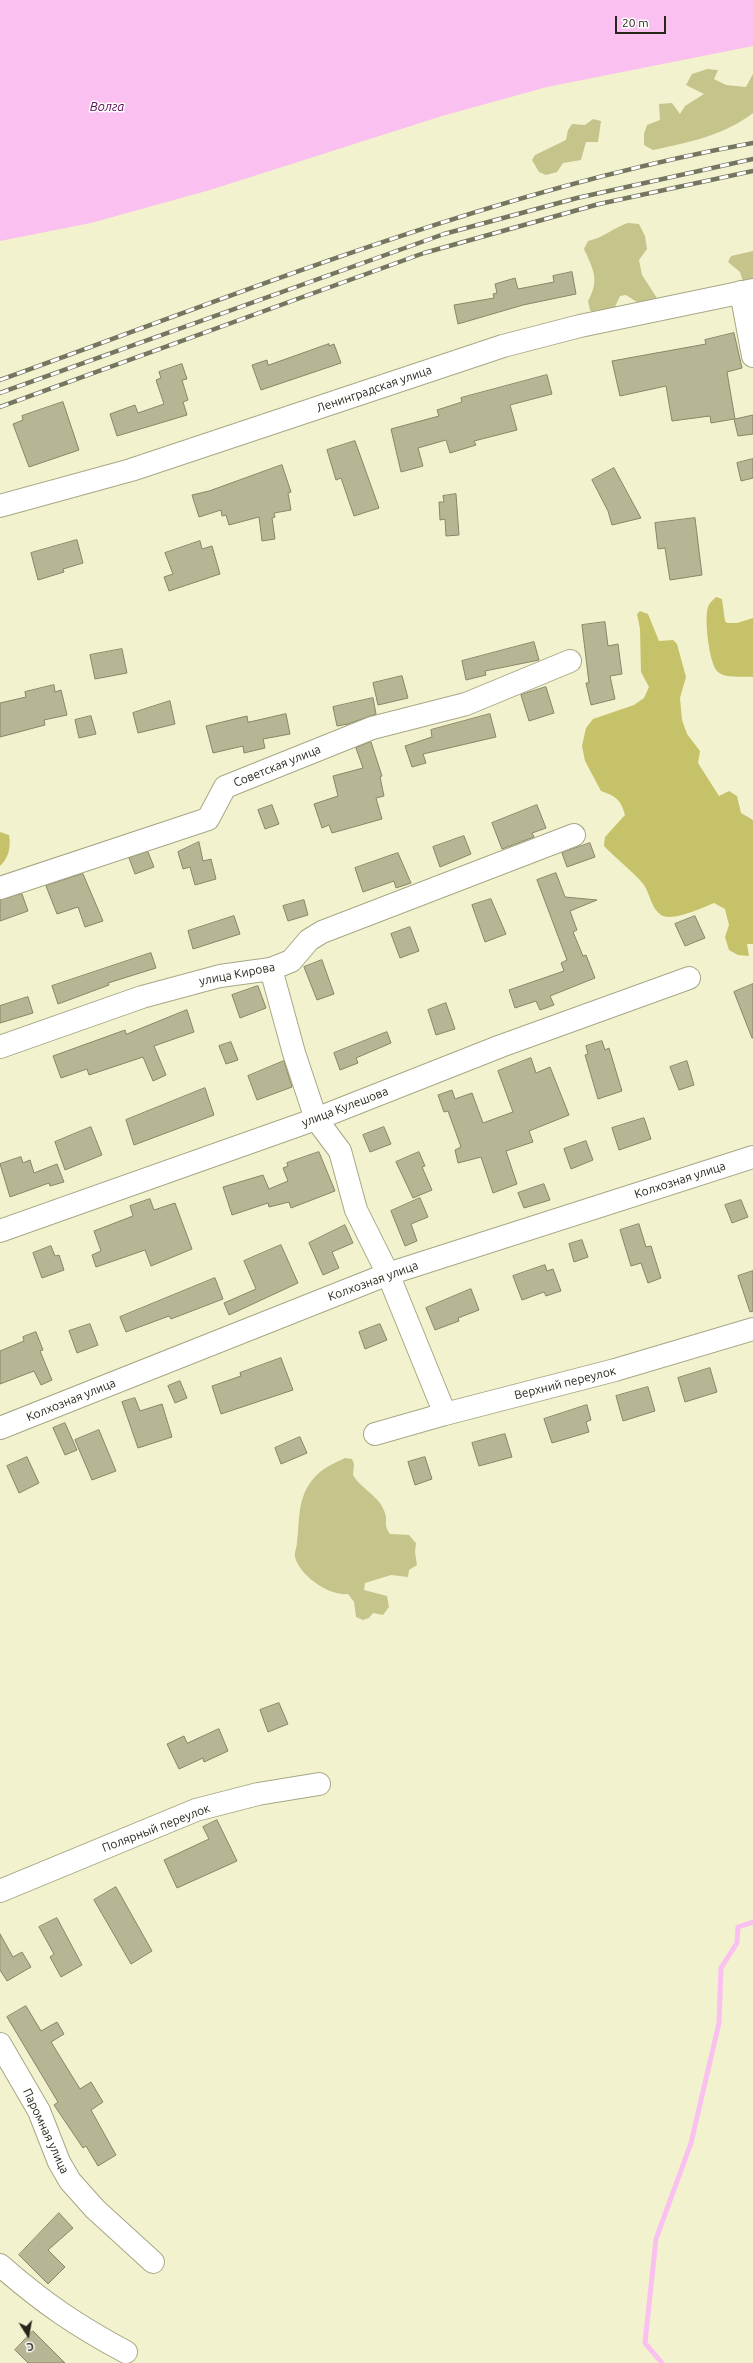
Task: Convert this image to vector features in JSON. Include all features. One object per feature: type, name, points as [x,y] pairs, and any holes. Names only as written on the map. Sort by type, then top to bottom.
[{"type":"street","points":[[747,291],[753,356]]},
{"type":"street","name":"Ленинградская улица","points":[[0,506],[131,470],[503,346],[580,326],[747,291]]},
{"type":"street","name":"Советская улица","points":[[0,888],[208,820],[225,787],[345,738],[392,722],[466,704],[570,661]]},
{"type":"street","name":"улица Кирова","points":[[0,1047],[142,997],[220,976],[271,970],[291,962],[309,940],[322,932],[574,835]]},
{"type":"street","points":[[271,970],[294,1053],[316,1119],[340,1151],[356,1210],[388,1274],[445,1414]]},
{"type":"street","name":"улица Кулешова","points":[[0,1231],[316,1119],[501,1046],[689,978]]},
{"type":"street","name":"Колхозная улица","points":[[0,1428],[388,1274],[753,1157]]},
{"type":"street","name":"Верхний переулок","points":[[375,1434],[445,1414],[615,1370],[753,1329]]},
{"type":"street","name":"Полярный переулок","points":[[0,1891],[196,1810],[258,1794],[319,1784]]},
{"type":"street","name":"Паромная улица","points":[[0,2044],[39,2111],[59,2162],[70,2180],[95,2209],[153,2262]]},
{"type":"street","points":[[0,2265],[39,2299],[81,2328],[126,2352]]},
{"type":"shaded area","points":[[707,69],[718,70],[714,79],[726,85],[746,87],[753,74],[753,113],[742,121],[718,133],[692,141],[653,150],[644,145],[644,134],[647,125],[660,120],[659,104],[672,103],[680,114],[685,106],[704,94],[686,85],[692,74]]},
{"type":"shaded area","points":[[593,119],[601,121],[598,142],[586,142],[581,160],[563,163],[557,172],[546,175],[539,172],[532,160],[535,155],[566,140],[568,130],[572,124],[585,125]]},
{"type":"shaded area","points":[[628,223],[639,224],[645,236],[647,249],[639,260],[642,275],[657,298],[654,303],[640,304],[626,295],[620,296],[613,311],[594,314],[590,310],[588,301],[594,287],[594,275],[584,249],[588,241],[598,238]]},
{"type":"shaded area","points":[[753,251],[753,284],[743,282],[740,272],[728,262],[731,256]]},
{"type":"shaded area","points":[[716,597],[722,599],[725,621],[727,623],[737,623],[753,618],[753,677],[734,677],[720,674],[714,666],[708,640],[707,613],[708,607]]},
{"type":"shaded area","points":[[640,611],[648,614],[659,641],[673,640],[677,644],[686,677],[680,698],[682,720],[687,734],[700,751],[698,763],[719,796],[729,791],[737,796],[741,813],[753,820],[753,944],[747,944],[749,956],[738,955],[729,950],[725,937],[729,925],[725,909],[714,903],[679,916],[666,917],[661,915],[655,909],[644,885],[604,846],[605,837],[625,815],[622,805],[617,799],[601,791],[585,761],[582,746],[586,728],[593,719],[634,705],[644,698],[649,687],[641,672],[640,629],[637,614]]},
{"type":"shaded area","points":[[0,832],[9,835],[10,843],[9,852],[0,866]]},
{"type":"shaded area","points":[[345,1458],[352,1459],[354,1464],[353,1475],[356,1480],[375,1497],[383,1507],[386,1516],[386,1525],[390,1534],[409,1535],[416,1543],[415,1552],[417,1565],[409,1570],[408,1577],[391,1575],[365,1583],[364,1590],[387,1596],[389,1607],[383,1615],[373,1613],[369,1618],[363,1620],[356,1617],[354,1602],[348,1594],[332,1592],[316,1583],[303,1571],[295,1557],[300,1508],[309,1485],[324,1469]]},
{"type":"water","name":"Волга","points":[[0,0],[753,0],[753,46],[547,87],[442,116],[210,190],[91,223],[0,241]]},
{"type":"building","points":[[572,272],[576,294],[523,305],[458,324],[454,305],[494,298],[493,294],[497,293],[495,284],[515,278],[518,289],[554,282],[553,276]]},
{"type":"building","points":[[734,333],[742,368],[727,372],[735,419],[753,415],[753,434],[738,436],[734,419],[711,423],[710,416],[672,421],[666,386],[620,396],[612,361],[706,344],[705,340]]},
{"type":"building","points":[[329,344],[329,346],[334,344],[341,363],[261,390],[252,365],[267,360],[268,365]]},
{"type":"building","points":[[182,364],[187,379],[182,380],[188,400],[183,402],[187,415],[117,436],[110,414],[135,405],[138,413],[164,404],[156,380],[161,378],[159,372]]},
{"type":"building","points":[[547,375],[552,394],[510,405],[517,430],[474,441],[476,445],[450,453],[446,440],[418,448],[423,466],[401,472],[391,429],[439,416],[437,410],[462,402],[461,398]]},
{"type":"building","points":[[63,402],[79,450],[29,467],[13,424],[23,420],[22,416]]},
{"type":"building","points":[[355,441],[379,508],[354,516],[341,478],[336,480],[327,450]]},
{"type":"building","points":[[753,459],[753,478],[741,481],[737,463]]},
{"type":"building","points":[[282,465],[291,492],[288,493],[291,510],[274,513],[275,517],[272,518],[275,539],[262,541],[259,517],[229,525],[226,515],[222,516],[221,510],[199,517],[192,495],[209,491]]},
{"type":"building","points":[[614,468],[641,518],[612,525],[608,511],[592,480]]},
{"type":"building","points":[[456,494],[459,535],[446,536],[445,519],[440,520],[439,502],[444,502],[443,496]]},
{"type":"building","points":[[695,518],[702,575],[670,580],[665,548],[658,549],[655,523]]},
{"type":"building","points":[[77,540],[83,563],[63,569],[64,572],[38,580],[31,553]]},
{"type":"building","points":[[200,541],[202,549],[212,546],[220,574],[169,591],[164,577],[173,574],[165,553]]},
{"type":"building","points":[[605,622],[608,646],[618,644],[622,674],[610,676],[615,699],[591,705],[586,683],[589,683],[582,625]]},
{"type":"building","points":[[534,642],[539,660],[485,671],[486,675],[466,680],[462,661]]},
{"type":"building","points":[[122,649],[127,673],[95,679],[90,655]]},
{"type":"building","points":[[402,676],[408,698],[378,705],[373,683]]},
{"type":"building","points":[[54,685],[55,692],[61,690],[67,715],[44,720],[45,725],[0,737],[0,703],[26,697],[25,692]]},
{"type":"building","points":[[546,687],[554,713],[529,721],[521,695]]},
{"type":"building","points":[[373,698],[376,714],[348,724],[337,726],[333,707]]},
{"type":"building","points":[[170,701],[175,724],[138,733],[133,713]]},
{"type":"building","points":[[286,714],[290,734],[263,739],[265,748],[244,753],[243,746],[213,753],[206,726],[247,716],[248,722]]},
{"type":"building","points":[[490,714],[496,737],[423,754],[426,763],[412,767],[405,746],[432,737],[431,730]]},
{"type":"building","points":[[91,716],[96,734],[79,738],[75,720]]},
{"type":"building","points":[[371,742],[382,776],[380,777],[384,796],[376,798],[382,819],[332,833],[329,825],[322,828],[314,804],[338,796],[333,776],[363,768],[356,748]]},
{"type":"building","points":[[272,805],[279,824],[265,829],[258,810]]},
{"type":"building","points":[[537,805],[546,828],[532,833],[534,837],[502,849],[492,823]]},
{"type":"building","points":[[464,836],[471,854],[440,867],[433,847]]},
{"type":"building","points":[[199,842],[203,861],[211,859],[216,879],[195,885],[190,867],[183,869],[178,852]]},
{"type":"building","points":[[590,843],[595,857],[567,867],[562,853]]},
{"type":"building","points":[[148,852],[154,867],[135,874],[129,858]]},
{"type":"building","points":[[398,853],[411,883],[396,888],[394,881],[363,892],[355,868]]},
{"type":"building","points":[[556,873],[565,897],[597,900],[570,911],[577,930],[573,932],[583,956],[586,955],[595,978],[550,996],[554,1005],[540,1010],[536,1001],[515,1008],[509,990],[564,971],[561,963],[567,960],[537,880]]},
{"type":"building","points":[[83,874],[103,921],[85,927],[78,907],[57,914],[46,886]]},
{"type":"building","points":[[22,894],[28,911],[0,921],[0,900]]},
{"type":"building","points":[[491,899],[506,934],[485,942],[472,905]]},
{"type":"building","points":[[304,900],[308,915],[288,921],[283,906]]},
{"type":"building","points":[[234,916],[240,934],[193,949],[188,931]]},
{"type":"building","points":[[695,916],[705,938],[685,946],[675,924]]},
{"type":"building","points":[[410,927],[419,951],[400,958],[391,934]]},
{"type":"building","points":[[151,953],[156,968],[108,983],[109,985],[58,1004],[52,986]]},
{"type":"building","points":[[322,960],[334,994],[317,1000],[304,967]]},
{"type":"building","points":[[753,984],[753,1038],[752,1038],[734,992]]},
{"type":"building","points":[[258,986],[266,1008],[240,1018],[232,995]]},
{"type":"building","points":[[28,997],[33,1013],[0,1023],[0,1006]]},
{"type":"building","points":[[446,1003],[455,1029],[436,1035],[428,1010]]},
{"type":"building","points":[[187,1010],[194,1032],[154,1046],[166,1075],[153,1081],[143,1057],[89,1075],[87,1069],[61,1078],[53,1056],[125,1030],[126,1034]]},
{"type":"building","points":[[387,1032],[391,1043],[356,1058],[358,1063],[340,1070],[334,1053]]},
{"type":"building","points":[[602,1041],[605,1050],[609,1048],[622,1091],[598,1099],[585,1055],[588,1054],[586,1046]]},
{"type":"building","points":[[231,1042],[238,1060],[226,1064],[219,1046]]},
{"type":"building","points":[[531,1058],[536,1073],[550,1067],[569,1115],[529,1131],[533,1142],[506,1151],[517,1184],[493,1193],[481,1157],[458,1163],[455,1150],[461,1147],[448,1111],[444,1112],[438,1095],[452,1090],[455,1099],[472,1093],[483,1123],[513,1112],[498,1071]]},
{"type":"building","points":[[284,1061],[292,1087],[257,1100],[248,1076]]},
{"type":"building","points":[[687,1061],[694,1085],[679,1090],[670,1067]]},
{"type":"building","points":[[205,1088],[214,1115],[134,1145],[126,1120]]},
{"type":"building","points":[[644,1118],[651,1139],[619,1150],[612,1128]]},
{"type":"building","points":[[91,1127],[102,1155],[65,1170],[55,1142]]},
{"type":"building","points":[[384,1127],[391,1144],[370,1152],[363,1135]]},
{"type":"building","points":[[586,1141],[593,1160],[571,1169],[564,1149]]},
{"type":"building","points":[[319,1152],[335,1191],[291,1208],[289,1202],[269,1207],[268,1203],[232,1215],[223,1187],[263,1175],[269,1189],[288,1181],[283,1168],[288,1166],[287,1163]]},
{"type":"building","points":[[419,1152],[425,1166],[422,1167],[432,1190],[413,1198],[396,1162]]},
{"type":"building","points":[[21,1157],[23,1163],[30,1160],[34,1173],[57,1164],[64,1182],[50,1186],[49,1183],[10,1197],[0,1164]]},
{"type":"building","points":[[544,1184],[550,1200],[524,1208],[518,1193]]},
{"type":"building","points":[[420,1198],[428,1217],[411,1224],[417,1241],[405,1246],[391,1211]]},
{"type":"building","points":[[150,1199],[154,1210],[175,1203],[192,1249],[151,1266],[145,1250],[96,1267],[92,1255],[101,1251],[94,1231],[133,1216],[130,1206]]},
{"type":"building","points":[[741,1200],[748,1217],[732,1223],[725,1205]]},
{"type":"building","points":[[639,1224],[646,1247],[651,1246],[661,1278],[648,1283],[641,1263],[631,1266],[620,1230]]},
{"type":"building","points":[[345,1225],[353,1243],[332,1252],[339,1268],[323,1275],[309,1243]]},
{"type":"building","points":[[582,1240],[588,1257],[574,1262],[569,1244]]},
{"type":"building","points":[[281,1245],[298,1283],[229,1315],[224,1303],[256,1289],[244,1261]]},
{"type":"building","points":[[51,1246],[55,1256],[59,1255],[64,1270],[42,1278],[33,1253]]},
{"type":"building","points":[[545,1265],[547,1271],[553,1269],[561,1291],[546,1296],[544,1292],[522,1300],[513,1276]]},
{"type":"building","points":[[753,1271],[753,1311],[750,1312],[738,1276]]},
{"type":"building","points":[[215,1278],[223,1299],[171,1319],[169,1316],[126,1332],[120,1317]]},
{"type":"building","points":[[471,1289],[479,1310],[458,1318],[459,1321],[435,1330],[426,1308]]},
{"type":"building","points":[[90,1324],[98,1345],[77,1353],[69,1331]]},
{"type":"building","points":[[380,1324],[387,1340],[365,1349],[359,1332]]},
{"type":"building","points":[[36,1332],[43,1350],[40,1351],[52,1380],[41,1385],[34,1371],[0,1384],[0,1351],[24,1341],[23,1337]]},
{"type":"building","points":[[281,1358],[293,1390],[221,1414],[212,1386],[241,1376],[240,1373]]},
{"type":"building","points":[[710,1368],[717,1392],[685,1402],[678,1378]]},
{"type":"building","points":[[180,1381],[187,1398],[175,1403],[168,1386]]},
{"type":"building","points":[[648,1387],[655,1411],[623,1421],[616,1396]]},
{"type":"building","points":[[135,1398],[140,1411],[162,1404],[172,1437],[138,1448],[122,1402]]},
{"type":"building","points":[[587,1405],[591,1420],[586,1422],[589,1432],[552,1443],[544,1419]]},
{"type":"building","points":[[65,1423],[77,1450],[65,1455],[53,1428]]},
{"type":"building","points":[[99,1430],[116,1471],[92,1480],[75,1440]]},
{"type":"building","points":[[505,1434],[512,1457],[479,1466],[472,1443]]},
{"type":"building","points":[[300,1437],[307,1453],[281,1464],[275,1448]]},
{"type":"building","points":[[27,1457],[39,1483],[19,1493],[7,1466]]},
{"type":"building","points":[[425,1457],[432,1479],[415,1485],[408,1462]]},
{"type":"building","points":[[279,1703],[288,1724],[268,1732],[260,1710]]},
{"type":"building","points":[[219,1729],[228,1751],[204,1762],[203,1758],[179,1769],[167,1744],[184,1736],[187,1743]]},
{"type":"building","points":[[217,1820],[237,1861],[177,1888],[164,1860],[209,1839],[203,1827]]},
{"type":"building","points":[[116,1887],[152,1951],[131,1964],[94,1900]]},
{"type":"building","points":[[57,1918],[82,1965],[61,1977],[50,1957],[54,1954],[39,1927]]},
{"type":"building","points":[[0,1934],[13,1957],[22,1952],[31,1967],[7,1981],[0,1970]]},
{"type":"building","points":[[26,2006],[41,2031],[57,2022],[64,2034],[51,2042],[80,2089],[91,2082],[103,2102],[91,2110],[116,2155],[98,2166],[86,2146],[83,2148],[54,2105],[58,2102],[7,2017]]},
{"type":"building","points":[[59,2213],[73,2228],[48,2250],[65,2267],[48,2284],[19,2255]]},
{"type":"building","points":[[33,2331],[65,2363],[28,2363],[15,2350]]},
{"type":"waterway","points":[[662,2363],[645,2343],[656,2239],[691,2143],[719,2023],[721,1968],[737,1943],[738,1927],[753,1922]]},
{"type":"railway","points":[[0,380],[278,278],[466,215],[560,187],[656,163],[753,143]]},
{"type":"railway","points":[[0,393],[444,234],[577,198],[753,159]]},
{"type":"railway","points":[[0,407],[424,253],[599,204],[753,171]]}]
